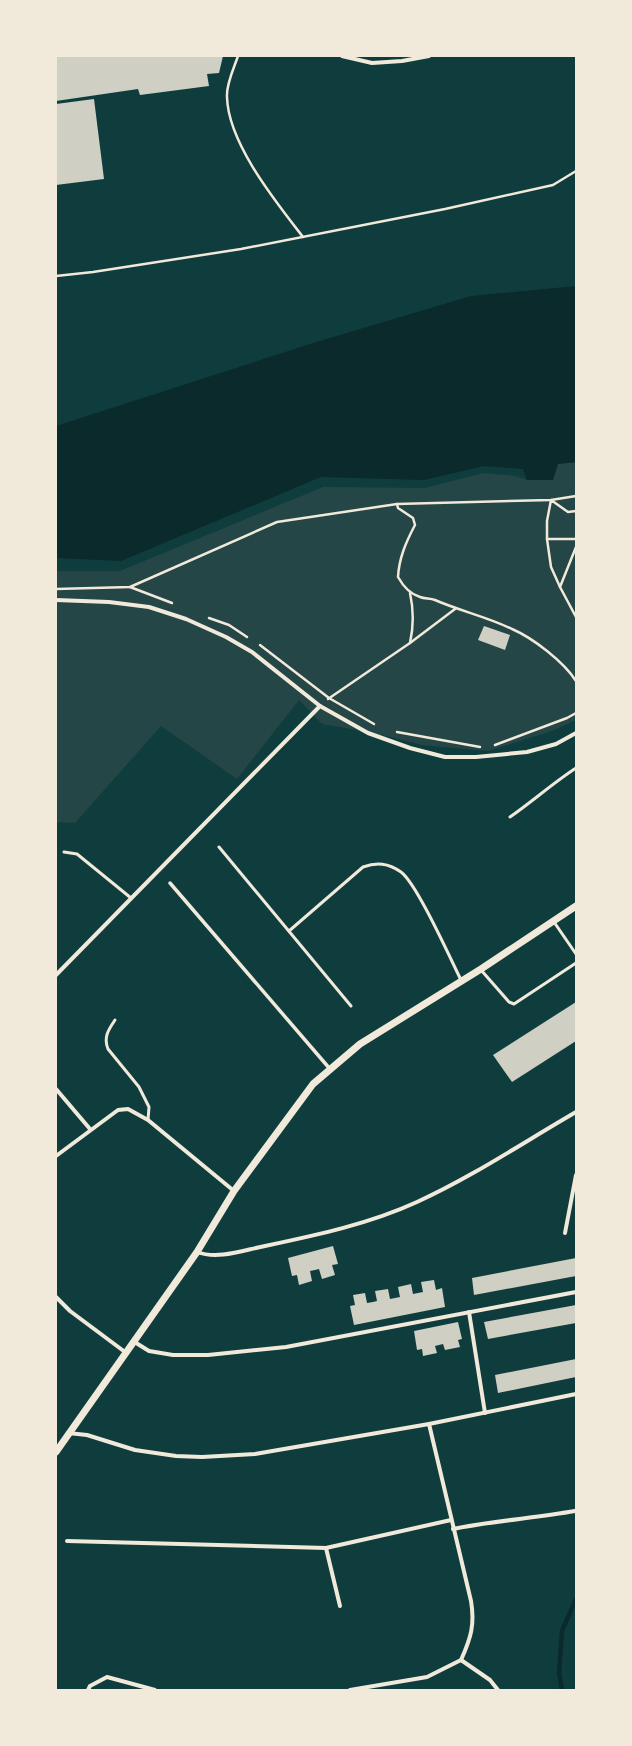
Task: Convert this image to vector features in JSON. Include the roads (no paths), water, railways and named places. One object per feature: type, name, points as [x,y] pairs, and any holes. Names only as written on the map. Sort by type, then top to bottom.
[{"type":"street","points":[[342,56],[372,63],[402,61],[429,56]]},
{"type":"street","points":[[56,600],[110,602],[149,607],[186,619],[226,636],[252,652],[320,706],[368,734],[410,748],[445,757],[476,757],[527,752],[556,744],[576,733]]},
{"type":"street","points":[[56,975],[320,706]]},
{"type":"street","points":[[170,883],[330,1069]]},
{"type":"street","points":[[57,1447],[197,1252],[234,1191],[313,1084],[360,1044],[481,969],[576,906]]},
{"type":"street","points":[[56,1089],[90,1129]]},
{"type":"street","points":[[56,1156],[90,1129],[118,1110],[128,1109],[148,1120],[234,1191]]},
{"type":"street","points":[[197,1252],[205,1255],[236,1252],[314,1236],[383,1216],[417,1202],[460,1181],[576,1112]]},
{"type":"street","points":[[565,1233],[576,1175]]},
{"type":"street","points":[[133,1341],[149,1351],[162,1354],[208,1355],[286,1347],[576,1292]]},
{"type":"street","points":[[56,1297],[70,1311],[125,1352]]},
{"type":"street","points":[[469,1312],[485,1413]]},
{"type":"street","points":[[68,1433],[87,1435],[135,1450],[176,1456],[202,1457],[255,1454],[429,1424],[576,1394]]},
{"type":"street","points":[[350,1690],[427,1677],[461,1660],[470,1641],[474,1618],[429,1424]]},
{"type":"street","points":[[453,1529],[502,1520],[518,1520],[575,1511]]},
{"type":"street","points":[[67,1540],[326,1548],[451,1520]]},
{"type":"street","points":[[326,1548],[340,1606]]},
{"type":"street","points":[[461,1660],[490,1680],[498,1690]]},
{"type":"street","points":[[88,1690],[90,1686],[107,1677],[155,1690]]},
{"type":"lane","points":[[510,817],[543,793],[552,783],[576,768]]},
{"type":"lane","points":[[219,847],[351,1006]]},
{"type":"lane","points":[[64,852],[77,854],[131,898]]},
{"type":"lane","points":[[288,931],[363,868],[373,864],[382,864],[402,873],[419,896],[462,980]]},
{"type":"lane","points":[[554,922],[576,954]]},
{"type":"lane","points":[[481,969],[504,997],[509,1002],[514,1004],[576,963]]},
{"type":"lane","points":[[115,1020],[107,1034],[105,1042],[108,1048],[139,1087],[149,1107],[148,1120]]},
{"type":"waterway","points":[[562,1690],[559,1673],[562,1631],[576,1599]]}]
